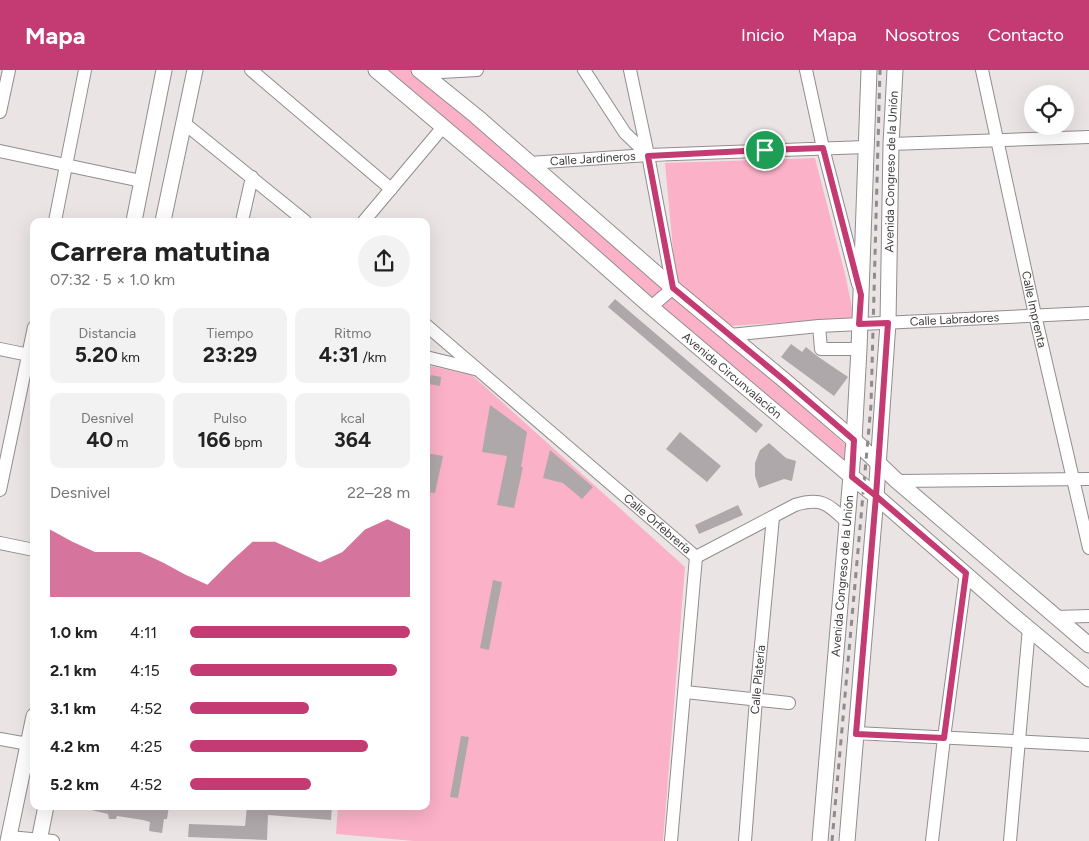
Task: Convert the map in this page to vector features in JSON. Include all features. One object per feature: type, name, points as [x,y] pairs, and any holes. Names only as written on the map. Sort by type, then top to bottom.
[{"type":"main road","points":[[135,218],[164,70]]},
{"type":"main road","points":[[165,218],[195,70]]},
{"type":"main road","name":"Avenida Circunvalación","points":[[376,70],[532,202],[651,307],[876,496],[1089,679]]},
{"type":"main road","name":"Avenida Congreso de la Unión","points":[[820,841],[852,477],[859,348],[869,70]]},
{"type":"main road","name":"Avenida Congreso de la Unión","points":[[847,841],[879,464],[888,323],[890,144],[895,70]]},
{"type":"main road","points":[[421,72],[476,116],[673,288],[854,440],[897,481],[1089,645]]},
{"type":"main road","points":[[8,839],[30,735]]},
{"type":"main road","points":[[44,841],[46,810]]},
{"type":"street","points":[[0,112],[9,70]]},
{"type":"street","points":[[56,218],[85,70]]},
{"type":"street","points":[[251,70],[391,190]]},
{"type":"street","points":[[421,72],[477,70]]},
{"type":"street","points":[[584,70],[625,132],[648,156]]},
{"type":"street","points":[[630,70],[673,288],[651,307]]},
{"type":"street","points":[[806,70],[823,148],[861,295]]},
{"type":"street","name":"Calle Imprenta","points":[[982,70],[1035,315],[1089,548]]},
{"type":"street","points":[[184,123],[301,218]]},
{"type":"street","points":[[367,218],[443,127]]},
{"type":"street","points":[[890,144],[1089,136]]},
{"type":"street","name":"Calle Jardineros","points":[[530,163],[866,146]]},
{"type":"street","points":[[0,151],[141,181]]},
{"type":"street","points":[[243,218],[252,177]]},
{"type":"street","name":"Calle Labradores","points":[[730,335],[819,326],[1089,313]]},
{"type":"street","points":[[819,326],[821,349],[859,348]]},
{"type":"street","name":"Calle Orfebrería","points":[[430,328],[696,557],[671,841]]},
{"type":"street","points":[[0,349],[30,355]]},
{"type":"street","points":[[430,358],[478,370]]},
{"type":"street","points":[[0,490],[30,359]]},
{"type":"street","points":[[897,481],[1089,479]]},
{"type":"street","points":[[696,557],[795,505],[820,502],[832,508],[847,522]]},
{"type":"street","name":"Calle Platería","points":[[745,841],[773,518]]},
{"type":"street","points":[[0,543],[30,549]]},
{"type":"street","points":[[932,841],[966,573]]},
{"type":"street","points":[[1056,617],[1089,616]]},
{"type":"street","points":[[1010,841],[1029,628]]},
{"type":"street","points":[[685,692],[789,703]]},
{"type":"street","points":[[856,734],[1089,744]]},
{"type":"street","points":[[0,739],[28,744]]},
{"type":"street","points":[[8,839],[44,841]]},
{"type":"shaded area","points":[[381,70],[410,70],[677,293],[665,163],[815,158],[846,278],[854,318],[714,327],[847,446],[846,462],[738,375]]},
{"type":"shaded area","points":[[430,366],[472,375],[685,567],[663,841],[414,841],[336,834],[338,810],[430,810]]},
{"type":"building","points":[[615,299],[763,425],[756,433],[608,307]]},
{"type":"building","points":[[791,344],[802,352],[806,347],[848,377],[834,396],[781,357]]},
{"type":"building","points":[[431,375],[441,377],[440,386],[430,384]]},
{"type":"building","points":[[490,405],[527,432],[521,467],[523,467],[514,508],[497,505],[507,456],[482,452]]},
{"type":"building","points":[[680,432],[721,466],[707,482],[666,449]]},
{"type":"building","points":[[769,443],[786,458],[796,461],[792,481],[784,479],[759,488],[755,476],[755,463],[760,450]]},
{"type":"building","points":[[550,450],[593,487],[582,499],[563,483],[543,478]]},
{"type":"building","points":[[430,454],[443,456],[435,493],[430,492]]},
{"type":"building","points":[[738,505],[743,515],[699,534],[695,525]]},
{"type":"building","points":[[493,580],[502,582],[489,650],[480,648]]},
{"type":"building","points":[[461,736],[469,737],[458,798],[450,797]]},
{"type":"building","points":[[91,810],[168,810],[167,819],[164,819],[162,833],[149,831],[150,822],[117,816],[116,819],[109,819],[108,814]]},
{"type":"building","points":[[247,810],[332,810],[331,820],[268,815],[267,840],[188,837],[189,824],[245,826]]},
{"type":"railway","points":[[832,841],[871,405],[880,70]]},
{"type":"route","points":[[765,150],[648,156],[673,288],[854,440],[852,477],[876,496],[856,734],[944,738],[966,573],[876,496],[888,323],[859,324],[861,295],[823,148],[765,150]]}]
